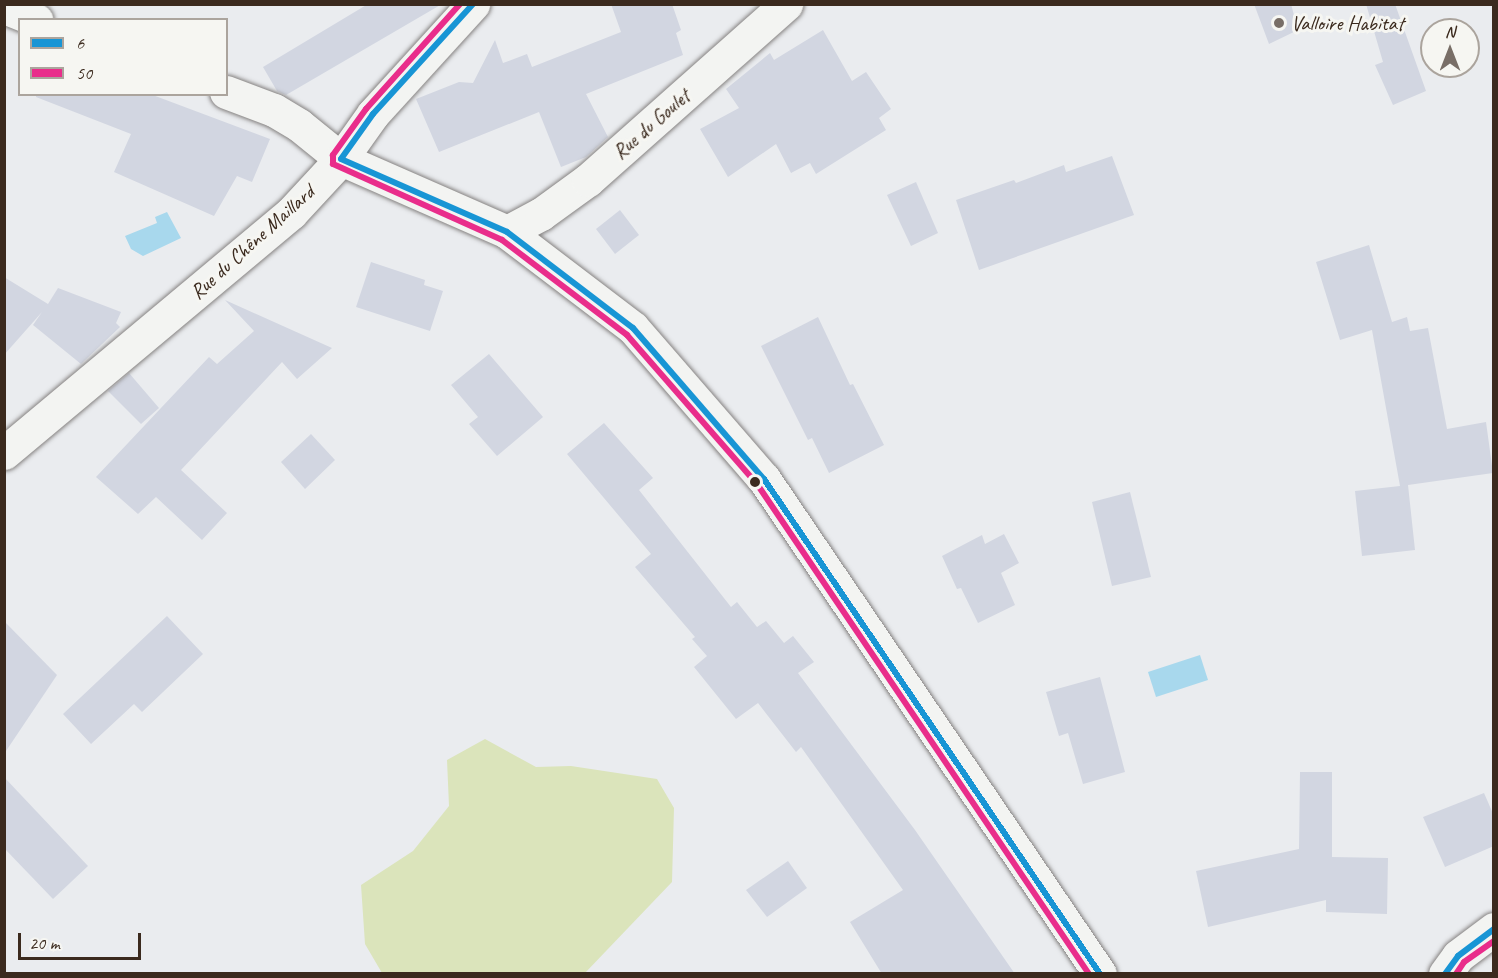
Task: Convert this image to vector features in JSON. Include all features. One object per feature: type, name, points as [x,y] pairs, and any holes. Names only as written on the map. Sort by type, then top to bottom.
[{"type":"street","name":"Rue du Chêne Maillard","points":[[4,453],[291,213],[341,159],[373,114],[473,4]]},
{"type":"street","name":"Rue du Goulet","points":[[507,232],[541,214],[588,180],[786,4]]},
{"type":"street","points":[[4,7],[31,18]]},
{"type":"street","points":[[228,93],[274,110],[299,125],[341,159],[507,232],[633,328],[764,479],[1100,974]]},
{"type":"street","points":[[1445,974],[1458,956],[1494,929]]},
{"type":"green space","points":[[485,739],[536,767],[571,766],[657,779],[674,808],[672,882],[585,973],[382,973],[365,944],[361,885],[413,851],[449,806],[447,760]]},
{"type":"water","points":[[167,212],[181,238],[143,256],[131,249],[125,236],[157,223],[155,217]]},
{"type":"water","points":[[1200,655],[1208,680],[1156,697],[1148,672]]},
{"type":"building","points":[[368,4],[442,4],[286,95],[277,91],[263,67]]},
{"type":"building","points":[[611,4],[672,4],[681,30],[676,33],[683,55],[586,94],[608,137],[586,157],[561,167],[539,112],[439,152],[416,99],[459,82],[473,83],[495,40],[503,63],[527,54],[532,67],[621,32]]},
{"type":"building","name":"Valloire Habitat","points":[[1254,4],[1291,4],[1298,30],[1269,44]]},
{"type":"building","points":[[1366,4],[1395,4],[1426,91],[1393,105],[1375,65],[1383,62]]},
{"type":"building","points":[[823,30],[852,81],[866,72],[891,109],[879,118],[886,130],[816,174],[810,163],[791,173],[776,144],[728,177],[700,129],[739,108],[726,89],[770,53],[774,60]]},
{"type":"building","points":[[155,96],[270,139],[252,182],[237,176],[214,216],[114,172],[131,134],[36,97]]},
{"type":"building","points":[[1112,156],[1134,215],[979,270],[956,200],[1014,180],[1016,183],[1064,165],[1066,172]]},
{"type":"building","points":[[916,182],[938,233],[911,246],[887,195]]},
{"type":"building","points":[[620,210],[639,235],[615,254],[596,229]]},
{"type":"building","points":[[1369,245],[1392,322],[1407,317],[1410,331],[1428,328],[1447,429],[1486,422],[1493,473],[1408,485],[1415,550],[1362,556],[1355,491],[1400,486],[1372,330],[1340,340],[1316,262]]},
{"type":"building","points":[[371,262],[425,280],[424,285],[443,291],[430,331],[356,307]]},
{"type":"building","points":[[4,277],[48,304],[58,288],[121,312],[116,323],[120,327],[81,364],[33,325],[42,312],[4,355]]},
{"type":"building","points":[[225,300],[332,348],[297,379],[282,362],[181,470],[227,513],[202,540],[156,497],[138,514],[96,477],[209,357],[217,364],[254,331]]},
{"type":"building","points":[[818,317],[850,385],[853,384],[884,445],[829,473],[812,438],[808,440],[761,346]]},
{"type":"building","points":[[489,354],[543,417],[497,456],[469,424],[478,417],[451,385]]},
{"type":"building","points":[[129,373],[159,408],[141,424],[108,391]]},
{"type":"building","points":[[604,423],[653,478],[639,490],[731,607],[737,602],[757,627],[766,621],[784,643],[793,636],[814,662],[798,673],[915,830],[1015,974],[882,974],[850,922],[903,890],[801,747],[796,752],[758,703],[736,719],[694,667],[707,656],[692,639],[695,637],[635,567],[651,554],[567,454]]},
{"type":"building","points":[[311,434],[335,460],[305,489],[281,462]]},
{"type":"building","points":[[1130,492],[1151,577],[1112,586],[1092,502]]},
{"type":"building","points":[[1004,534],[1019,563],[1001,573],[1015,605],[978,623],[961,588],[957,589],[942,556],[982,535],[985,544]]},
{"type":"building","points":[[167,616],[203,654],[142,712],[134,704],[91,744],[63,714]]},
{"type":"building","points":[[4,621],[57,675],[4,754]]},
{"type":"building","points":[[1100,677],[1125,772],[1083,784],[1068,733],[1059,736],[1046,692]]},
{"type":"building","points":[[1300,772],[1332,772],[1332,857],[1388,858],[1387,914],[1326,912],[1326,900],[1208,927],[1196,871],[1299,849]]},
{"type":"building","points":[[4,777],[88,866],[53,899],[4,848]]},
{"type":"building","points":[[1484,793],[1494,816],[1494,846],[1445,867],[1423,817]]},
{"type":"building","points":[[788,861],[807,888],[767,917],[746,890]]},
{"type":"transit line","name":"50","points":[[460,4],[366,109],[333,155],[333,164],[502,240],[627,335],[757,484],[1089,974]]},
{"type":"transit line","name":"6","points":[[473,4],[373,114],[341,159],[507,232],[633,328],[764,479],[1100,974]]},
{"type":"transit line","name":"6","points":[[1445,974],[1458,956],[1494,929]]},
{"type":"transit line","name":"50","points":[[1456,974],[1464,962],[1494,941]]},
{"type":"place","name":"Valloire Habitat","points":[[1279,23]]}]
